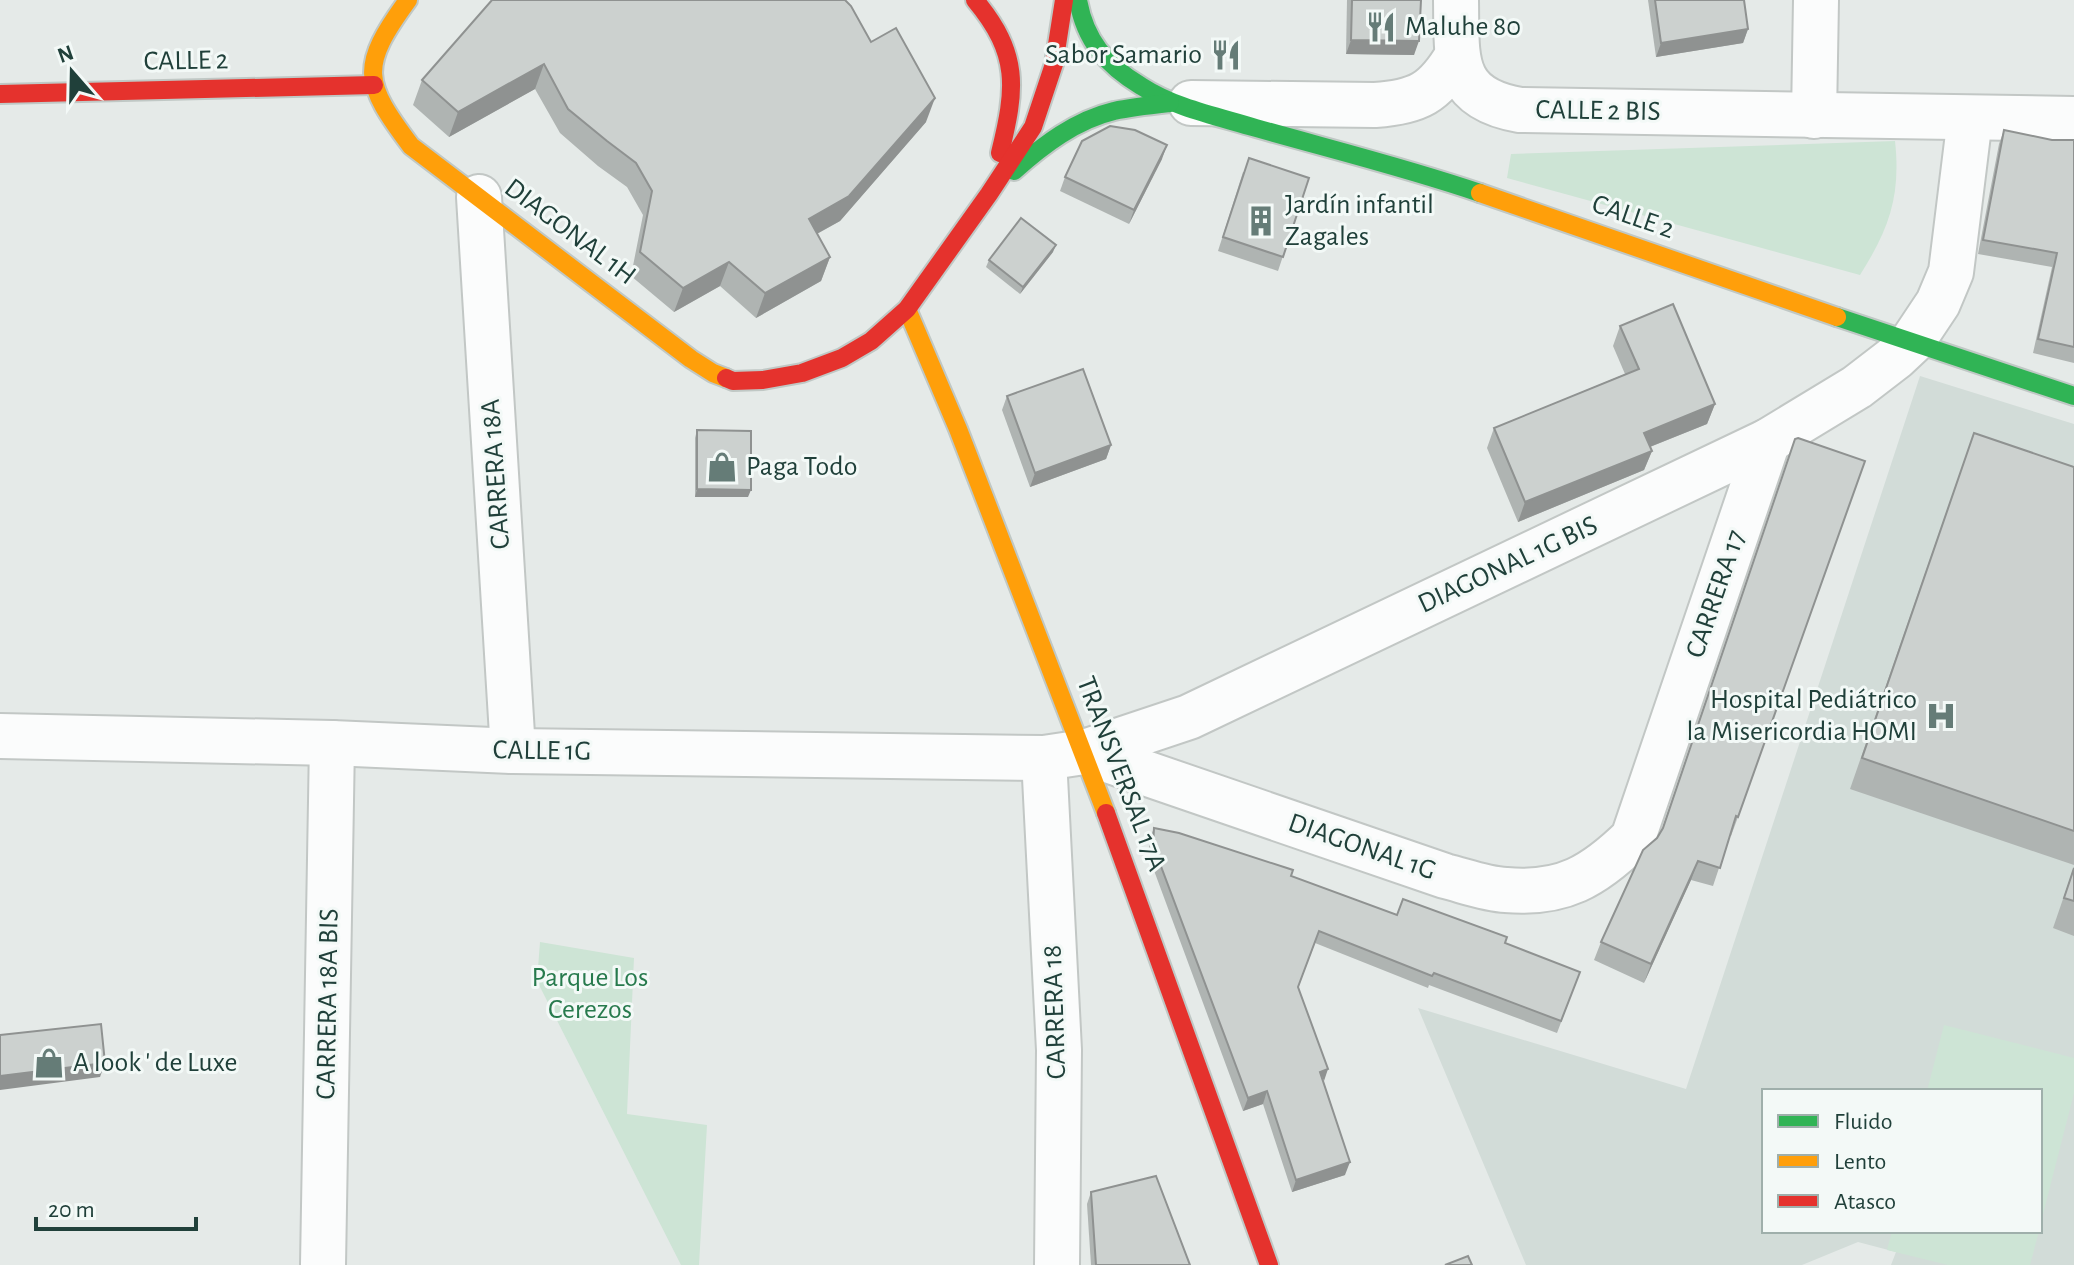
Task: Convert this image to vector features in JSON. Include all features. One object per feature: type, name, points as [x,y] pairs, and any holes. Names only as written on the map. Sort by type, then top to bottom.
[{"type":"street","points":[[374,85],[375,56],[391,22],[408,0]]},
{"type":"street","points":[[975,0],[998,29],[1008,53],[1012,85],[1011,113],[989,194]]},
{"type":"street","points":[[907,309],[1033,127],[1054,64],[1064,0]]},
{"type":"street","points":[[1078,0],[1084,29],[1099,52],[1140,88],[1170,103]]},
{"type":"street","points":[[989,194],[1029,157],[1081,124],[1106,113],[1170,103],[1401,103],[1428,91],[1444,78],[1457,56],[1456,0]]},
{"type":"street","points":[[1814,116],[1816,0]]},
{"type":"street","name":"CALLE 2 BIS","points":[[1457,56],[1466,82],[1481,98],[1499,107],[1520,110],[2074,119]]},
{"type":"street","name":"CALLE 2","points":[[0,94],[374,85]]},
{"type":"street","name":"DIAGONAL 1H","points":[[374,85],[386,110],[411,146],[713,373],[733,381],[763,380],[802,373],[842,358],[871,341],[907,309]]},
{"type":"street","name":"CALLE 2","points":[[1170,103],[1459,186],[1772,296],[2074,396]]},
{"type":"street","name":"DIAGONAL 1G BIS","points":[[1064,755],[1189,717],[1768,441],[1857,387],[1912,342],[1938,303],[1951,272],[1970,118]]},
{"type":"street","name":"CARRERA 18A","points":[[479,197],[513,751]]},
{"type":"street","name":"TRANSVERSAL 17A","points":[[907,309],[958,429],[1064,755],[1269,1265]]},
{"type":"street","name":"CARRERA 17","points":[[1633,838],[1768,441]]},
{"type":"street","name":"CALLE 1G","points":[[0,736],[332,743],[513,751],[1064,755]]},
{"type":"street","name":"CARRERA 18A BIS","points":[[323,1265],[332,743]]},
{"type":"street","name":"DIAGONAL 1G","points":[[1064,755],[1445,876],[1504,890],[1544,891],[1583,879],[1610,860],[1633,838]]},
{"type":"street","name":"CARRERA 18","points":[[1057,1265],[1064,755]]},
{"type":"shaded area","name":"Hospital Pediátrico la Misericordia HOMI","points":[[1920,376],[2074,424],[2074,1265],[1891,1265],[1896,1252],[1858,1242],[1802,1265],[1526,1265],[1418,1008],[1686,1089]]},
{"type":"green space","points":[[1895,141],[1896,179],[1891,211],[1879,242],[1860,275],[1507,178],[1511,154]]},
{"type":"green space","name":"Parque Los Cerezos","points":[[540,942],[634,958],[627,1114],[707,1125],[699,1265],[681,1265],[537,981]]},
{"type":"green space","points":[[1944,1025],[2074,1058],[2074,1093],[2042,1218],[2042,1089],[1928,1089]]},
{"type":"green space","points":[[1891,1233],[2038,1233],[2030,1265],[1948,1265],[1887,1250]]},
{"type":"building","points":[[492,0],[845,0],[871,42],[896,28],[935,98],[849,196],[809,219],[830,257],[765,293],[729,262],[683,288],[640,252],[652,191],[636,163],[568,109],[544,64],[458,112],[422,80]]},
{"type":"building","name":"Maluhe 80","points":[[1352,0],[1421,0],[1419,41],[1351,40]]},
{"type":"building","points":[[1655,0],[1744,0],[1748,29],[1661,43]]},
{"type":"building","points":[[1110,126],[1135,130],[1167,145],[1134,210],[1065,177],[1082,141]]},
{"type":"building","points":[[2004,130],[2052,140],[2074,140],[2074,347],[2038,339],[2057,253],[1983,240]]},
{"type":"building","name":"Jardín infantil Zagales","points":[[1249,158],[1309,178],[1283,257],[1223,237]]},
{"type":"building","points":[[1021,218],[1056,245],[1023,287],[989,260]]},
{"type":"building","points":[[1673,304],[1715,404],[1644,433],[1652,451],[1525,502],[1494,428],[1639,369],[1620,326]]},
{"type":"building","points":[[1083,369],[1111,445],[1035,473],[1007,396]]},
{"type":"building","name":"Paga Todo","points":[[697,430],[751,431],[751,490],[697,489]]},
{"type":"building","points":[[1974,433],[2074,467],[2074,831],[1862,758]]},
{"type":"building","points":[[1795,439],[1865,461],[1720,868],[1698,861],[1651,964],[1601,942],[1643,850],[1663,828]]},
{"type":"building","points":[[1154,828],[1179,833],[1293,870],[1291,876],[1397,915],[1403,899],[1507,937],[1505,943],[1580,972],[1561,1021],[1434,973],[1432,976],[1319,931],[1298,987],[1328,1069],[1320,1072],[1350,1162],[1296,1180],[1267,1091],[1248,1098],[1153,845]]},
{"type":"building","points":[[2074,868],[2074,901],[2064,898]]},
{"type":"building","name":"A look ' de Luxe","points":[[101,1024],[105,1063],[0,1076],[0,1035]]},
{"type":"building","points":[[1156,1176],[1190,1265],[1096,1265],[1091,1192]]},
{"type":"building","points":[[1468,1256],[1472,1265],[1445,1265]]},
{"type":"traffic: fast","points":[[1078,0],[1086,27],[1099,50],[1117,69],[1154,94],[1196,111],[1480,193]]},
{"type":"traffic: fast","points":[[1014,171],[1048,143],[1086,121],[1114,111],[1170,103]]},
{"type":"traffic: fast","points":[[1837,317],[2074,396]]},
{"type":"traffic: slow","points":[[408,0],[381,42],[373,74],[383,106],[411,146],[691,359],[726,378]]},
{"type":"traffic: slow","points":[[1480,193],[1837,317]]},
{"type":"traffic: slow","points":[[907,309],[958,429],[1106,813]]},
{"type":"traffic: jam","points":[[975,0],[1000,38],[1010,72],[1009,109],[1000,153]]},
{"type":"traffic: jam","points":[[726,378],[733,381],[763,380],[802,373],[842,358],[871,341],[907,309],[1033,127],[1054,64],[1064,0]]},
{"type":"traffic: jam","points":[[0,94],[374,85]]},
{"type":"traffic: jam","points":[[1106,813],[1269,1265]]},
{"type":"place","name":"Maluhe 80","points":[[1381,27]]},
{"type":"place","name":"Sabor Samario","points":[[1226,55]]},
{"type":"place","name":"Jardín infantil Zagales","points":[[1261,221]]},
{"type":"place","name":"Paga Todo","points":[[722,467]]},
{"type":"place","name":"Hospital Pediátrico la Misericordia HOMI","points":[[1941,716]]},
{"type":"place","name":"A look ' de Luxe","points":[[49,1063]]}]
